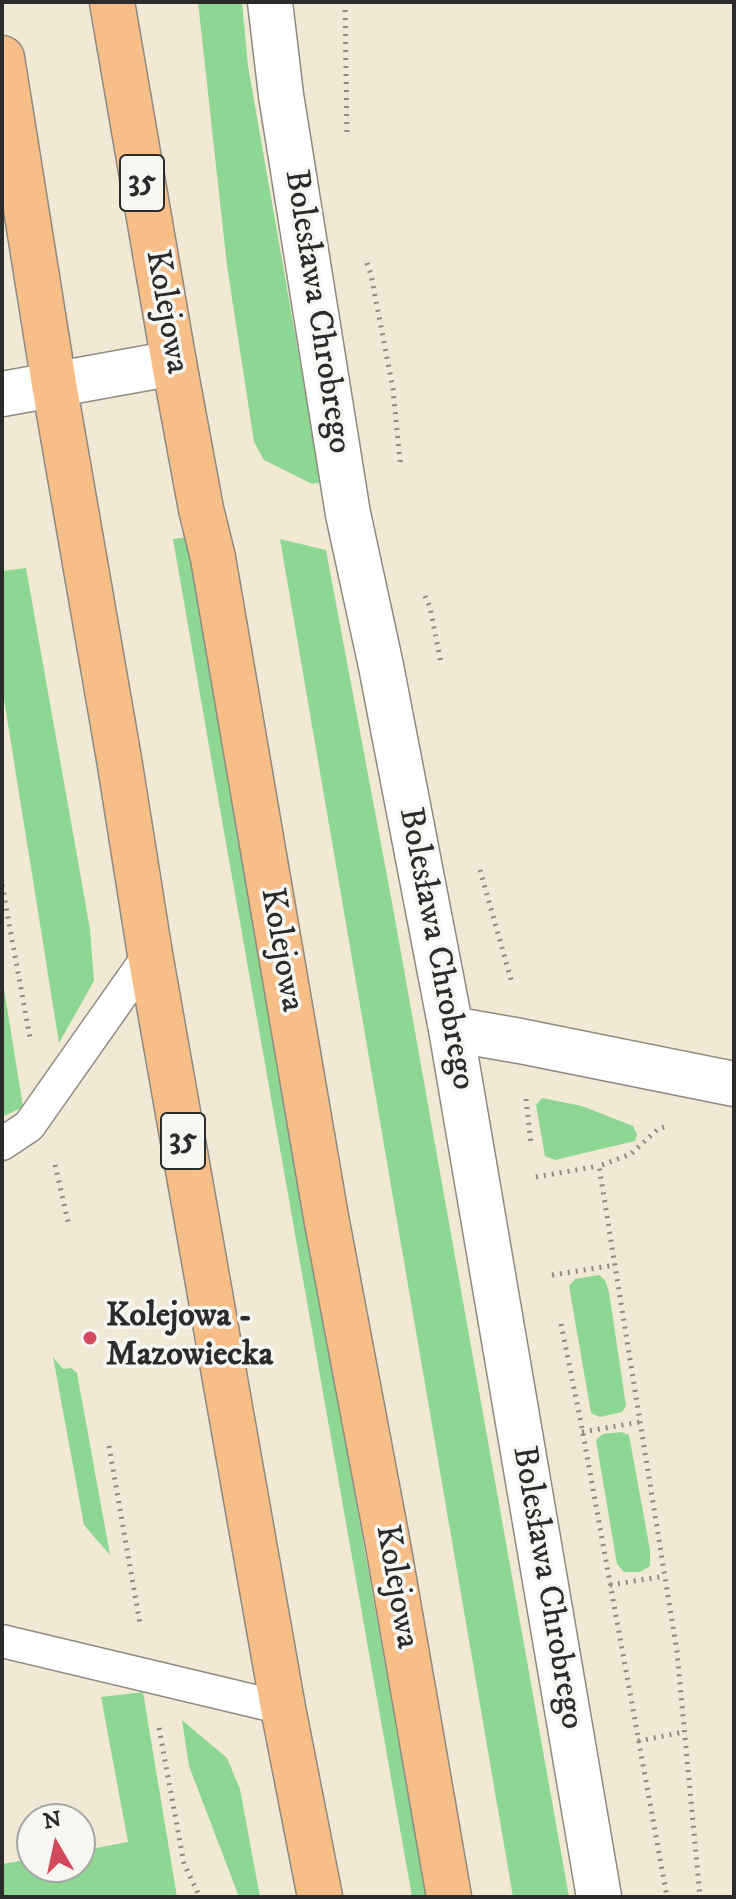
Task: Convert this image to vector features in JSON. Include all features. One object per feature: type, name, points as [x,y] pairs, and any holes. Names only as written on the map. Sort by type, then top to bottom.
[{"type":"main road","name":"Kolejowa","points":[[112,2],[449,1897]]},
{"type":"main road","name":"35","points":[[2,58],[150,954],[283,1708],[320,1897]]},
{"type":"street","name":"Bolesława Chrobrego","points":[[270,2],[281,95],[348,514],[381,666],[451,1029],[599,1897]]},
{"type":"street","points":[[2,394],[174,363]]},
{"type":"street","points":[[451,1029],[734,1084]]},
{"type":"lane","points":[[2,1144],[29,1126],[150,954]]},
{"type":"lane","points":[[2,1641],[283,1708]]},
{"type":"path","points":[[345,2],[347,141]]},
{"type":"path","points":[[366,261],[393,389],[400,461],[396,474]]},
{"type":"path","points":[[424,594],[430,607],[442,668]]},
{"type":"path","points":[[479,865],[514,989]]},
{"type":"path","points":[[525,1095],[531,1151]]},
{"type":"path","points":[[534,1164],[536,1177],[599,1166],[631,1154],[658,1129]]},
{"type":"path","points":[[599,1166],[677,1652],[700,1897]]},
{"type":"path","points":[[550,1261],[554,1284]]},
{"type":"path","points":[[552,1275],[615,1265]]},
{"type":"path","points":[[561,1321],[667,1897]]},
{"type":"path","points":[[582,1432],[641,1422]]},
{"type":"path","points":[[610,1585],[665,1576]]},
{"type":"path","points":[[638,1741],[684,1732]]},
{"type":"green space","points":[[198,2],[242,2],[248,66],[321,482],[312,484],[264,460],[254,442],[227,266]]},
{"type":"green space","points":[[188,537],[262,976],[426,1897],[412,1897],[217,792],[173,539]]},
{"type":"green space","points":[[280,539],[326,550],[569,1897],[513,1897]]},
{"type":"green space","points":[[26,568],[90,929],[94,981],[59,1043],[2,687],[2,571]]},
{"type":"green space","points":[[2,976],[23,1107],[2,1117]]},
{"type":"green space","points":[[542,1098],[582,1106],[633,1126],[637,1134],[635,1141],[555,1160],[545,1156],[536,1105]]},
{"type":"green space","points":[[599,1275],[605,1280],[609,1292],[626,1406],[622,1412],[600,1417],[591,1413],[569,1286],[575,1279]]},
{"type":"green space","points":[[53,1357],[63,1369],[71,1368],[77,1373],[110,1555],[84,1525]]},
{"type":"green space","points":[[622,1432],[629,1435],[650,1550],[650,1566],[640,1572],[624,1572],[617,1564],[596,1440],[603,1434]]},
{"type":"green space","points":[[143,1692],[177,1897],[2,1897],[2,1864],[16,1862],[16,1883],[96,1883],[96,1848],[128,1842],[101,1697]]},
{"type":"green space","points":[[182,1720],[227,1758],[240,1789],[260,1897],[239,1897],[189,1766]]},
{"type":"place","name":"Kolejowa - Mazowiecka","points":[[90,1338]]}]
